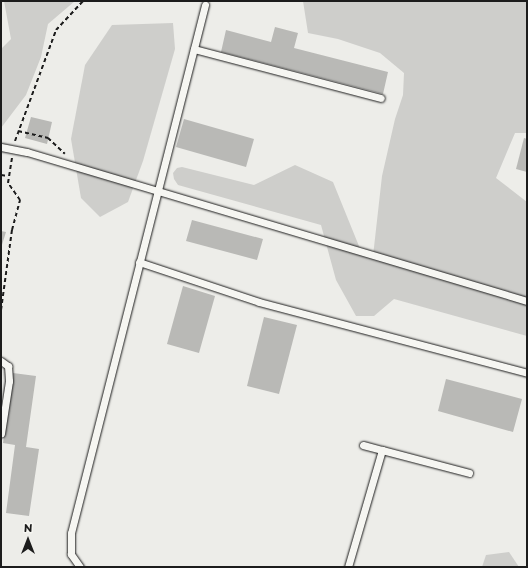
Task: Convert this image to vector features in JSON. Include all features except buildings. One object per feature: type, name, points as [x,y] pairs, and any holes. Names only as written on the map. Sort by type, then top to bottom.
[{"type":"lane","points":[[80,567],[70,554],[70,540],[205,5]]},
{"type":"lane","points":[[194,49],[381,98]]},
{"type":"lane","points":[[1,147],[27,152],[527,301]]},
{"type":"lane","points":[[139,262],[259,302],[527,373]]},
{"type":"lane","points":[[1,361],[8,366],[9,381],[1,433]]},
{"type":"lane","points":[[363,445],[469,473]]},
{"type":"lane","points":[[348,567],[382,450]]},
{"type":"path","points":[[80,168],[48,138],[18,131],[56,30],[83,1]]},
{"type":"path","points":[[1,310],[12,230],[20,200],[19,195],[11,190],[8,176],[13,149]]},
{"type":"path","points":[[1,175],[8,176]]},
{"type":"shaded area","points":[[4,1],[75,1],[48,24],[41,57],[26,95],[1,128],[1,49],[11,39]]},
{"type":"shaded area","points":[[303,1],[527,1],[527,133],[515,133],[496,178],[527,202],[527,336],[394,299],[374,316],[356,316],[336,280],[321,225],[178,185],[174,179],[173,173],[177,168],[182,167],[254,185],[295,165],[333,182],[363,256],[373,256],[382,176],[395,119],[403,95],[404,73],[380,53],[338,39],[308,33]]},
{"type":"shaded area","points":[[173,23],[175,49],[143,161],[128,202],[100,217],[81,198],[71,139],[85,65],[112,25]]},
{"type":"shaded area","points":[[509,552],[519,567],[482,567],[486,555]]}]
